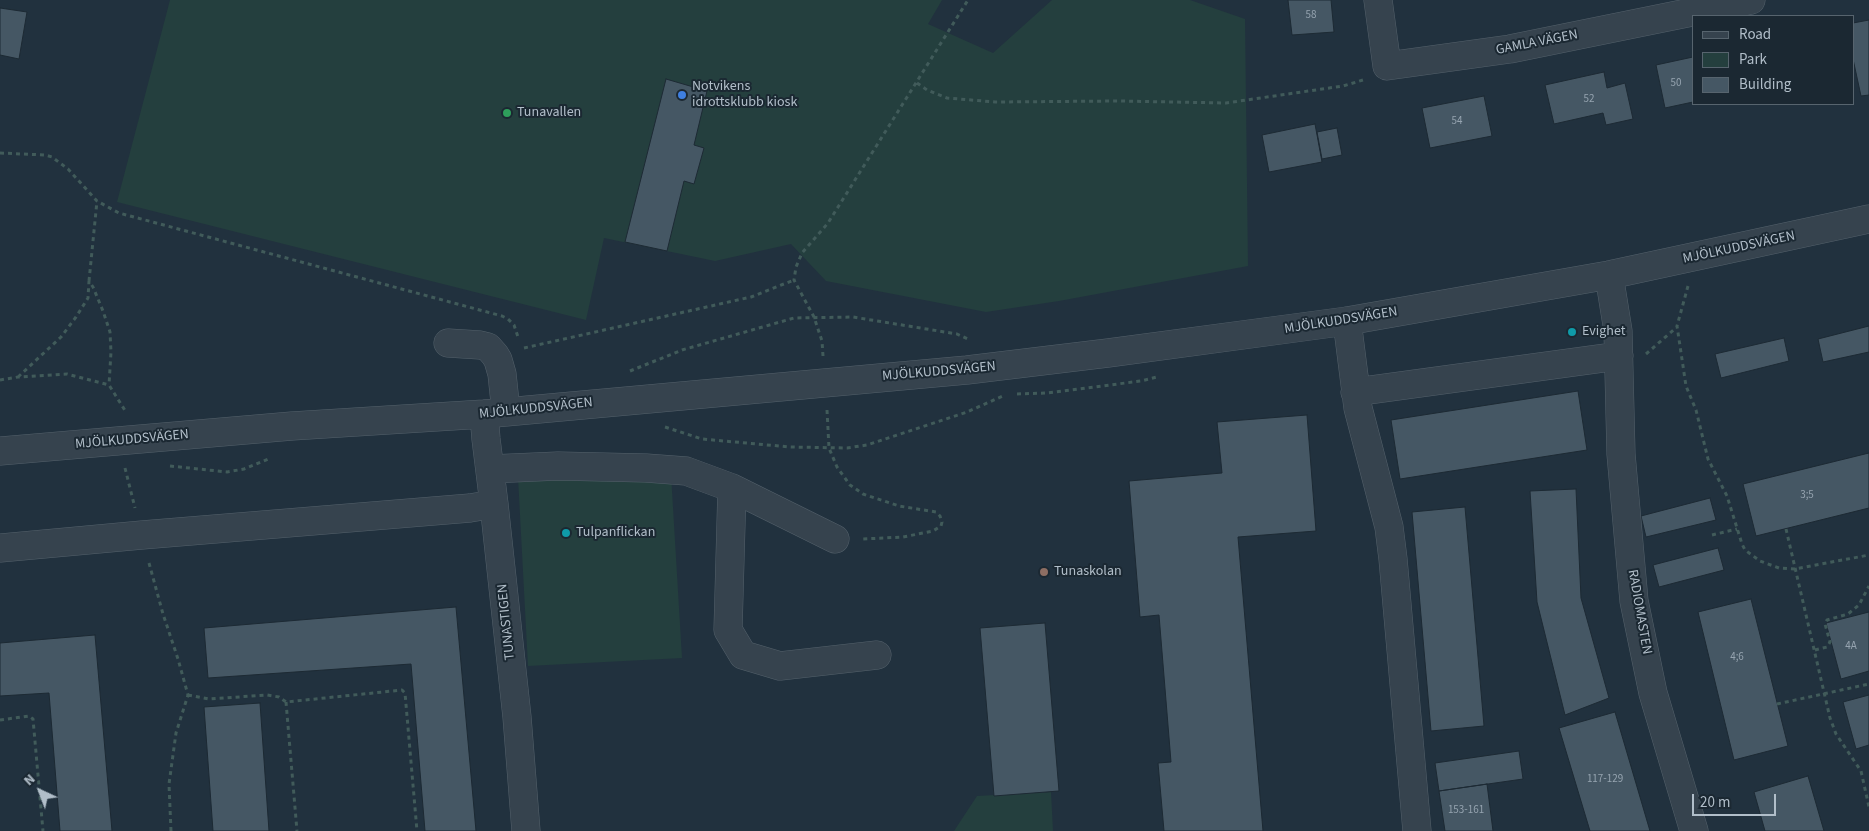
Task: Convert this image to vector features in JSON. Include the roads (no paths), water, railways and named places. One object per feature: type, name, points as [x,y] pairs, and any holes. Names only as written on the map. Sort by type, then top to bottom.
[{"type":"street","name":"GAMLA VÄGEN","points":[[1378,0],[1387,66],[1510,49],[1751,0]]},
{"type":"street","name":"MJÖLKUDDSVÄGEN","points":[[0,451],[292,426],[495,413],[967,370],[1108,354],[1348,321],[1609,275],[1869,219]]},
{"type":"street","name":"RADIOMASTEN","points":[[1609,275],[1618,331],[1621,454],[1634,601],[1653,693],[1694,831]]},
{"type":"street","points":[[1348,321],[1358,408],[1389,527],[1416,831]]},
{"type":"street","name":"TUNASTIGEN","points":[[448,343],[488,347],[498,360],[502,374],[495,413],[490,469],[517,717],[526,831]]},
{"type":"street","points":[[1355,392],[1619,356]]},
{"type":"street","points":[[490,469],[558,466],[686,471],[732,488],[835,539]]},
{"type":"street","points":[[732,488],[728,630],[742,655],[780,666],[877,655]]},
{"type":"street","points":[[0,548],[142,534],[460,509],[494,504]]},
{"type":"place","name":"Notvikens idrottsklubb kiosk","points":[[682,95]]},
{"type":"place","name":"Tunavallen","points":[[507,113]]},
{"type":"place","name":"Evighet","points":[[1572,332]]},
{"type":"place","name":"Tulpanflickan","points":[[566,533]]},
{"type":"place","name":"Tunaskolan","points":[[1044,572]]}]
